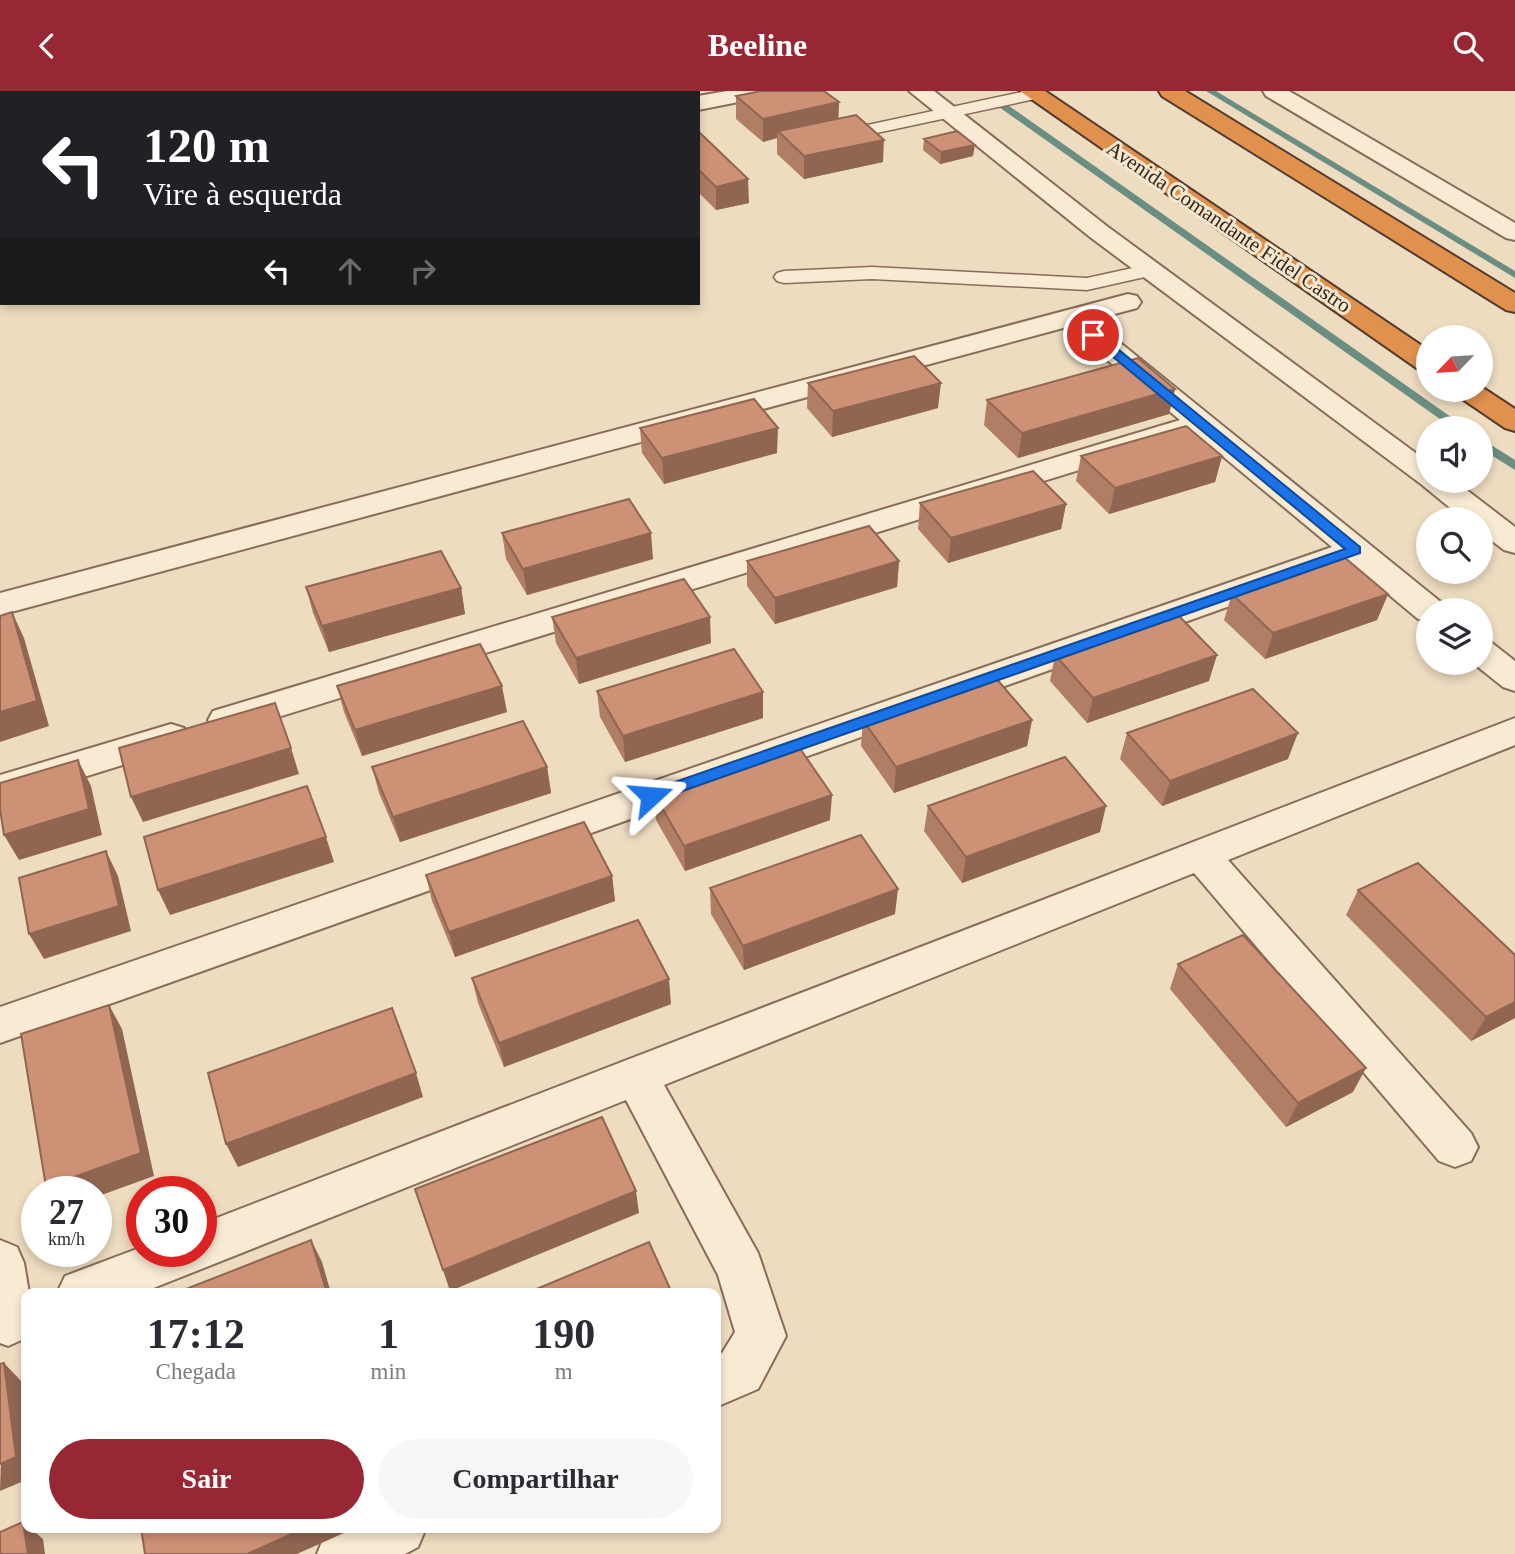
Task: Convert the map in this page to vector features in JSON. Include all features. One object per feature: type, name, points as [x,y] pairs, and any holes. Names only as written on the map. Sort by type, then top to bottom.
[{"type":"highway","points":[[1170,91],[1515,304]]},
{"type":"highway","name":"Avenida Comandante Fidel Castro","points":[[1033,92],[1416,355]]},
{"type":"highway","points":[[1487,403],[1515,422]]},
{"type":"street","points":[[700,103],[761,91]]},
{"type":"street","points":[[920,91],[1151,270],[1416,467]]},
{"type":"street","points":[[1274,91],[1515,233]]},
{"type":"street","points":[[0,604],[1128,302]]},
{"type":"street","points":[[1072,317],[1416,600]]},
{"type":"street","points":[[0,789],[1201,423]]},
{"type":"street","points":[[1450,493],[1515,543]]},
{"type":"street","points":[[0,1025],[1355,550]]},
{"type":"street","points":[[1493,661],[1515,679]]},
{"type":"street","points":[[217,1241],[1515,731]]},
{"type":"street","points":[[1201,855],[1455,1147]]},
{"type":"street","points":[[636,1077],[741,1269],[761,1336],[740,1371],[721,1379]]},
{"type":"street","points":[[0,1263],[11,1321]]},
{"type":"street","points":[[95,1288],[149,1267]]},
{"type":"street","points":[[345,1554],[389,1533]]},
{"type":"lane","points":[[858,132],[1033,92]]},
{"type":"lane","points":[[784,277],[872,273],[1087,284],[1151,270]]},
{"type":"building","points":[[761,91],[824,91],[839,102],[763,119],[736,96]]},
{"type":"building","points":[[856,115],[884,140],[804,156],[778,131]]},
{"type":"building","points":[[957,131],[975,145],[941,152],[924,139]]},
{"type":"building","points":[[700,133],[748,179],[716,187],[700,171]]},
{"type":"building","points":[[914,356],[941,383],[833,411],[808,383]]},
{"type":"building","points":[[1138,358],[1175,389],[1022,433],[987,400]]},
{"type":"building","points":[[754,399],[778,428],[662,458],[640,428]]},
{"type":"building","points":[[1186,426],[1222,456],[1115,488],[1081,456]]},
{"type":"building","points":[[1033,471],[1066,504],[951,538],[920,503]]},
{"type":"building","points":[[629,499],[651,533],[523,569],[502,533]]},
{"type":"building","points":[[869,526],[899,561],[775,598],[747,561]]},
{"type":"building","points":[[441,551],[461,588],[322,626],[306,587]]},
{"type":"building","points":[[1344,557],[1388,594],[1273,633],[1232,594]]},
{"type":"building","points":[[684,579],[710,617],[576,658],[552,617]]},
{"type":"building","points":[[12,612],[37,701],[0,712],[0,616]]},
{"type":"building","points":[[1177,614],[1217,655],[1093,698],[1055,655]]},
{"type":"building","points":[[480,644],[502,686],[355,730],[337,686]]},
{"type":"building","points":[[734,649],[763,692],[623,736],[597,691]]},
{"type":"building","points":[[995,677],[1032,720],[896,767],[863,720]]},
{"type":"building","points":[[1253,689],[1298,733],[1170,781],[1127,733]]},
{"type":"building","points":[[275,703],[291,748],[131,797],[119,748]]},
{"type":"building","points":[[523,721],[547,767],[393,817],[372,767]]},
{"type":"building","points":[[799,747],[832,795],[684,846],[654,794]]},
{"type":"building","points":[[1065,757],[1106,806],[966,857],[928,806]]},
{"type":"building","points":[[78,760],[89,809],[4,835],[0,783]]},
{"type":"building","points":[[307,786],[326,837],[158,890],[144,837]]},
{"type":"building","points":[[584,822],[612,876],[449,932],[426,875]]},
{"type":"building","points":[[861,835],[898,889],[743,946],[710,888]]},
{"type":"building","points":[[106,851],[119,906],[29,934],[19,878]]},
{"type":"building","points":[[1418,863],[1515,955],[1515,1002],[1486,1017],[1358,890]]},
{"type":"building","points":[[638,920],[669,979],[499,1043],[472,978]]},
{"type":"building","points":[[1243,935],[1366,1068],[1298,1103],[1178,964]]},
{"type":"building","points":[[109,1005],[141,1153],[77,1176],[44,1176],[21,1034]]},
{"type":"building","points":[[392,1008],[416,1073],[226,1144],[208,1073]]},
{"type":"building","points":[[602,1117],[636,1191],[443,1270],[415,1189]]},
{"type":"building","points":[[311,1240],[325,1288],[189,1288]]},
{"type":"building","points":[[649,1242],[670,1288],[539,1288]]},
{"type":"building","points":[[4,1363],[16,1457],[0,1464],[0,1364]]},
{"type":"building","points":[[21,1523],[21,1533],[25,1533],[28,1554],[0,1554],[0,1532]]},
{"type":"building","points":[[142,1533],[294,1533],[247,1554],[145,1554]]},
{"type":"waterway","points":[[1210,91],[1515,275]]},
{"type":"waterway","points":[[1002,105],[1444,416]]},
{"type":"waterway","points":[[1493,451],[1515,466]]},
{"type":"route","points":[[651,796],[1355,550],[1093,335]]}]
